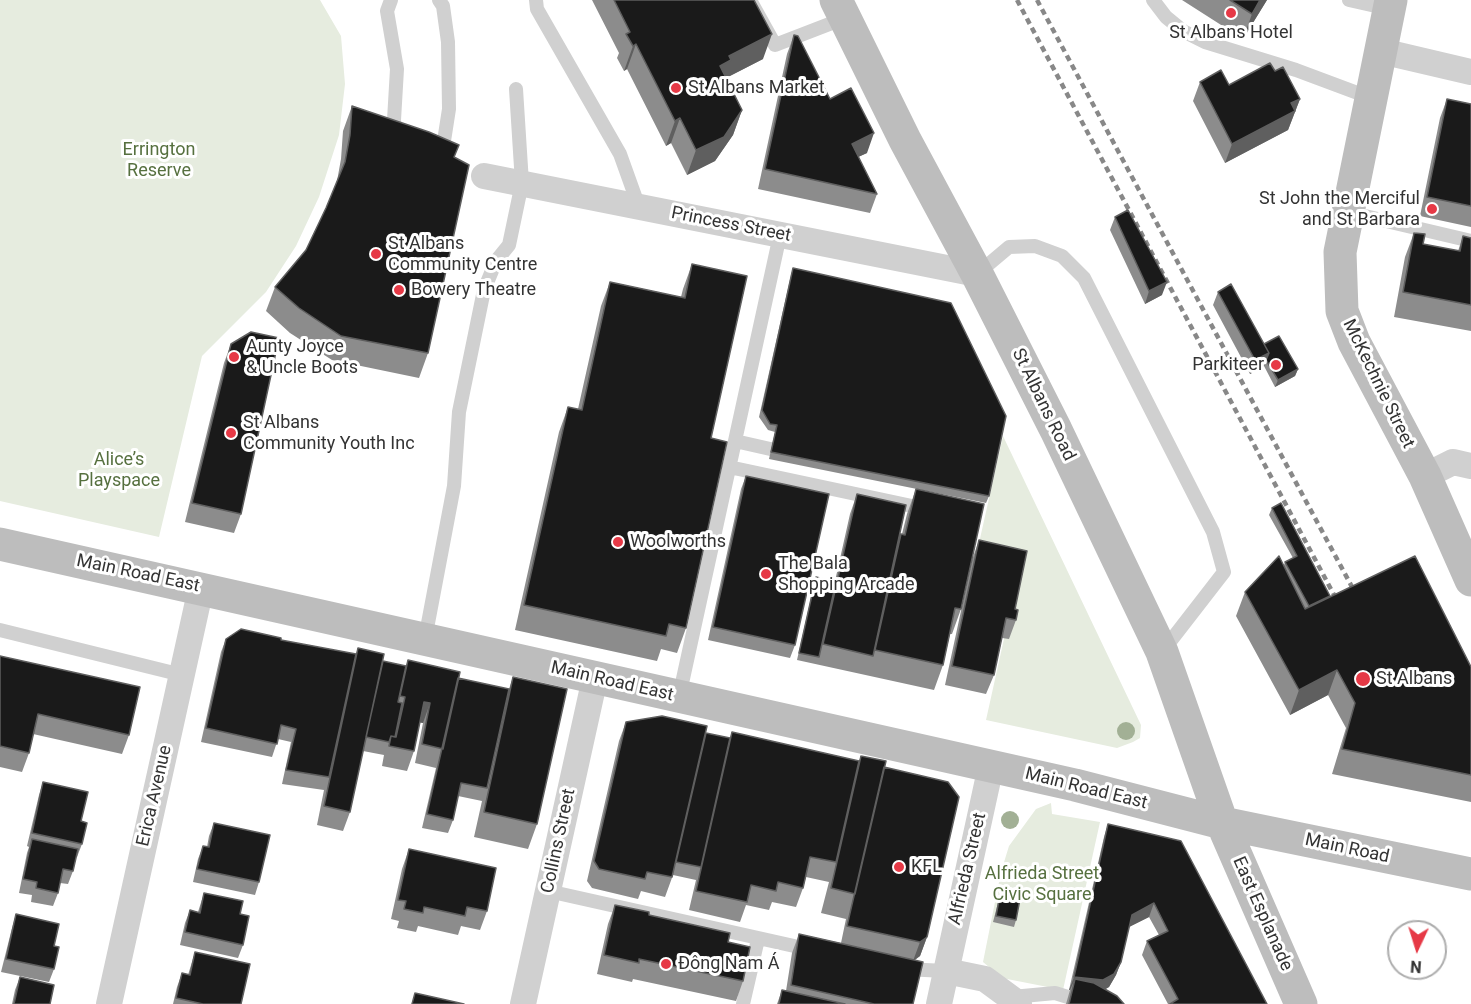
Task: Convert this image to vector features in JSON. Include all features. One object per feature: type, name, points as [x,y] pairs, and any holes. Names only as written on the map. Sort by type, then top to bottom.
[{"type":"main road","name":"McKechnie Street","points":[[1390,5],[1340,252],[1342,311],[1354,342],[1425,476],[1471,580]]},
{"type":"main road","name":"St Albans Road","points":[[840,9],[905,140],[977,274],[1162,652],[1222,823]]},
{"type":"main road","name":"Main Road East","points":[[2,548],[201,588],[991,766],[1222,823]]},
{"type":"main road","name":"Main Road","points":[[1222,823],[1471,874]]},
{"type":"main road","name":"East Esplanade","points":[[1222,823],[1301,1004]]},
{"type":"street","points":[[1381,51],[1471,72]]},
{"type":"street","name":"Princess Street","points":[[476,173],[977,274]]},
{"type":"street","points":[[1425,476],[1453,462],[1471,466]]},
{"type":"street","name":"Erica Avenue","points":[[109,1004],[201,588]]},
{"type":"street","name":"Collins Street","points":[[527,1003],[548,891],[595,678]]},
{"type":"street","name":"Alfrieda Street","points":[[939,1004],[991,766]]},
{"type":"street","points":[[946,971],[985,979],[1015,1000]]},
{"type":"lane","points":[[391,0],[387,11],[397,69],[395,130],[454,163]]},
{"type":"lane","points":[[427,148],[444,141],[449,109],[448,42],[443,6],[439,0]]},
{"type":"lane","points":[[536,0],[537,9],[620,154],[639,207]]},
{"type":"lane","points":[[750,0],[775,45],[840,9]]},
{"type":"lane","points":[[1153,0],[1166,17],[1183,31],[1205,42],[1296,70],[1371,98]]},
{"type":"lane","points":[[1349,0],[1390,5]]},
{"type":"lane","points":[[425,640],[454,486],[459,412],[482,301],[496,261],[509,244],[522,183],[516,89]]},
{"type":"lane","points":[[1348,212],[1471,241]]},
{"type":"lane","points":[[679,697],[780,235]]},
{"type":"lane","points":[[977,274],[1010,247],[1035,246],[1062,256],[1084,278],[1212,532],[1224,572],[1162,652]]},
{"type":"lane","points":[[735,441],[804,456]]},
{"type":"lane","points":[[729,467],[945,513]]},
{"type":"lane","points":[[0,630],[182,675]]},
{"type":"lane","points":[[548,891],[824,952]]},
{"type":"lane","points":[[743,1004],[758,939]]},
{"type":"lane","points":[[891,966],[913,970],[946,971]]},
{"type":"lane","points":[[1015,1000],[1055,993],[1090,1004]]},
{"type":"green space","name":"Errington Reserve","points":[[0,0],[320,0],[341,36],[345,84],[339,135],[319,197],[296,246],[266,292],[202,356],[159,537],[0,501]]},
{"type":"green space","points":[[1003,436],[1141,725],[1140,738],[1133,742],[1117,748],[986,720],[1021,562],[977,552]]},
{"type":"green space","name":"Alfrieda Street Civic Square","points":[[1051,803],[1052,814],[1100,822],[1063,990],[1002,978],[983,962],[1001,872],[1009,846],[1036,809]]},
{"type":"building","name":"St Albans Market","points":[[614,0],[754,0],[772,34],[729,56],[731,60],[720,66],[742,110],[724,137],[696,150],[680,118],[675,121],[636,44],[633,46],[626,34],[630,32]]},
{"type":"building","points":[[1230,0],[1260,0],[1252,14]]},
{"type":"building","points":[[794,35],[798,36],[830,99],[851,88],[874,133],[852,144],[877,194],[765,169]]},
{"type":"building","points":[[1270,63],[1275,71],[1283,67],[1300,99],[1291,103],[1295,111],[1232,144],[1200,82],[1221,70],[1229,85]]},
{"type":"building","points":[[1447,99],[1471,104],[1471,206],[1427,197]]},
{"type":"building","name":"St Albans Community Centre","points":[[352,106],[429,132],[459,145],[454,157],[469,165],[428,353],[341,336],[299,308],[275,287],[306,250],[326,208],[345,162]]},
{"type":"building","points":[[1128,210],[1167,282],[1149,291],[1115,217]]},
{"type":"building","points":[[1414,233],[1425,234],[1423,244],[1460,251],[1463,236],[1471,238],[1471,305],[1403,292]]},
{"type":"building","name":"Woolworths","points":[[692,264],[747,276],[711,438],[727,442],[686,628],[669,624],[666,636],[524,605],[568,407],[582,410],[610,282],[685,298]]},
{"type":"building","points":[[793,268],[951,303],[1006,416],[989,496],[771,452],[777,425],[770,424],[762,410]]},
{"type":"building","points":[[1231,284],[1269,353],[1255,360],[1218,292]]},
{"type":"building","name":"St Albans Community Youth Inc","points":[[251,332],[279,338],[241,514],[192,503],[231,344]]},
{"type":"building","name":"Parkiteer","points":[[1279,336],[1298,369],[1278,380],[1266,360],[1269,353],[1264,344]]},
{"type":"building","name":"The Bala Shopping Arcade","points":[[746,476],[829,494],[795,645],[713,627]]},
{"type":"building","points":[[916,489],[984,504],[961,609],[955,608],[943,665],[875,650],[901,534],[905,535]]},
{"type":"building","points":[[857,494],[906,505],[873,656],[823,644]]},
{"type":"building","points":[[1281,503],[1330,596],[1309,606],[1285,562],[1297,556],[1272,508]]},
{"type":"building","points":[[979,540],[1027,551],[1015,609],[1018,610],[1016,620],[1006,618],[994,675],[952,666]]},
{"type":"building","name":"St Albans","points":[[1279,556],[1305,609],[1415,556],[1471,667],[1471,775],[1342,749],[1355,703],[1337,670],[1299,690],[1245,592]]},
{"type":"building","points":[[816,577],[836,582],[819,657],[799,653]]},
{"type":"building","points":[[241,629],[281,638],[281,640],[356,654],[329,777],[286,770],[296,729],[281,725],[277,744],[206,728],[226,639]]},
{"type":"building","points":[[358,648],[384,654],[350,812],[324,806]]},
{"type":"building","points":[[0,656],[140,687],[129,735],[38,714],[29,753],[0,746]]},
{"type":"building","points":[[408,660],[460,672],[443,749],[422,744],[430,703],[424,702],[414,751],[389,746],[391,736],[396,737],[405,697],[400,696]]},
{"type":"building","points":[[383,661],[406,666],[398,702],[402,703],[395,737],[391,736],[389,742],[366,737]]},
{"type":"building","points":[[513,677],[567,689],[537,824],[484,812]]},
{"type":"building","points":[[458,678],[509,689],[487,788],[461,783],[453,820],[427,814]]},
{"type":"building","points":[[662,716],[707,726],[672,877],[647,872],[645,879],[599,869],[594,861],[626,722]]},
{"type":"building","points":[[732,732],[859,761],[836,862],[810,857],[803,888],[778,882],[776,891],[751,885],[747,902],[696,891]]},
{"type":"building","points":[[706,733],[730,738],[701,867],[676,862]]},
{"type":"building","points":[[861,756],[886,761],[855,894],[831,888]]},
{"type":"building","name":"KFL","points":[[884,767],[948,782],[959,797],[927,937],[920,942],[847,926]]},
{"type":"building","points":[[43,782],[88,792],[81,821],[87,823],[82,844],[32,833]]},
{"type":"building","points":[[214,823],[270,835],[259,882],[197,869],[203,846],[209,847]]},
{"type":"building","points":[[1108,824],[1181,841],[1267,1004],[1170,1004],[1178,999],[1147,941],[1168,931],[1154,903],[1132,915],[1121,962],[1114,974],[1103,980],[1074,977]]},
{"type":"building","points":[[32,839],[78,849],[73,871],[63,869],[58,893],[36,888],[37,882],[23,879]]},
{"type":"building","points":[[409,849],[496,868],[487,911],[467,907],[465,916],[424,907],[423,913],[404,909],[406,901],[398,900]]},
{"type":"building","points":[[204,893],[243,901],[240,914],[249,916],[243,945],[185,932],[190,910],[200,913]]},
{"type":"building","points":[[1000,895],[1020,899],[1016,920],[996,916]]},
{"type":"building","points":[[615,905],[730,933],[728,942],[750,947],[743,981],[639,959],[639,963],[604,955]]},
{"type":"building","points":[[16,914],[59,924],[54,946],[59,947],[54,969],[6,959]]},
{"type":"building","points":[[799,934],[923,962],[913,1004],[874,1004],[791,985]]},
{"type":"building","points":[[195,952],[250,964],[241,1004],[203,1004],[176,998],[182,973],[190,975]]},
{"type":"building","points":[[20,977],[54,985],[50,1004],[14,1004]]},
{"type":"building","points":[[1075,979],[1094,983],[1117,996],[1124,1004],[1069,1004]]},
{"type":"building","points":[[782,990],[845,1004],[779,1004]]},
{"type":"building","points":[[415,993],[464,1004],[412,1004]]},
{"type":"railway","points":[[1017,0],[1341,608]]},
{"type":"railway","points":[[1037,0],[1359,600]]},
{"type":"place","name":"St Albans Hotel","points":[[1231,13]]},
{"type":"place","name":"St Albans Market","points":[[676,88]]},
{"type":"place","name":"St John the Merciful and St Barbara","points":[[1432,209]]},
{"type":"place","name":"St Albans Community Centre","points":[[376,254]]},
{"type":"place","name":"Bowery Theatre","points":[[399,290]]},
{"type":"place","name":"Aunty Joyce & Uncle Boots","points":[[234,357]]},
{"type":"place","name":"Parkiteer","points":[[1276,365]]},
{"type":"place","name":"St Albans Community Youth Inc","points":[[231,433]]},
{"type":"place","name":"Woolworths","points":[[618,542]]},
{"type":"place","name":"The Bala Shopping Arcade","points":[[766,574]]},
{"type":"place","name":"St Albans","points":[[1363,679]]},
{"type":"place","name":"KFL","points":[[899,867]]},
{"type":"place","name":"Đông Nam Á","points":[[666,964]]},
{"type":"park label","name":"Alice’s Playspace","points":[[119,470]]}]
